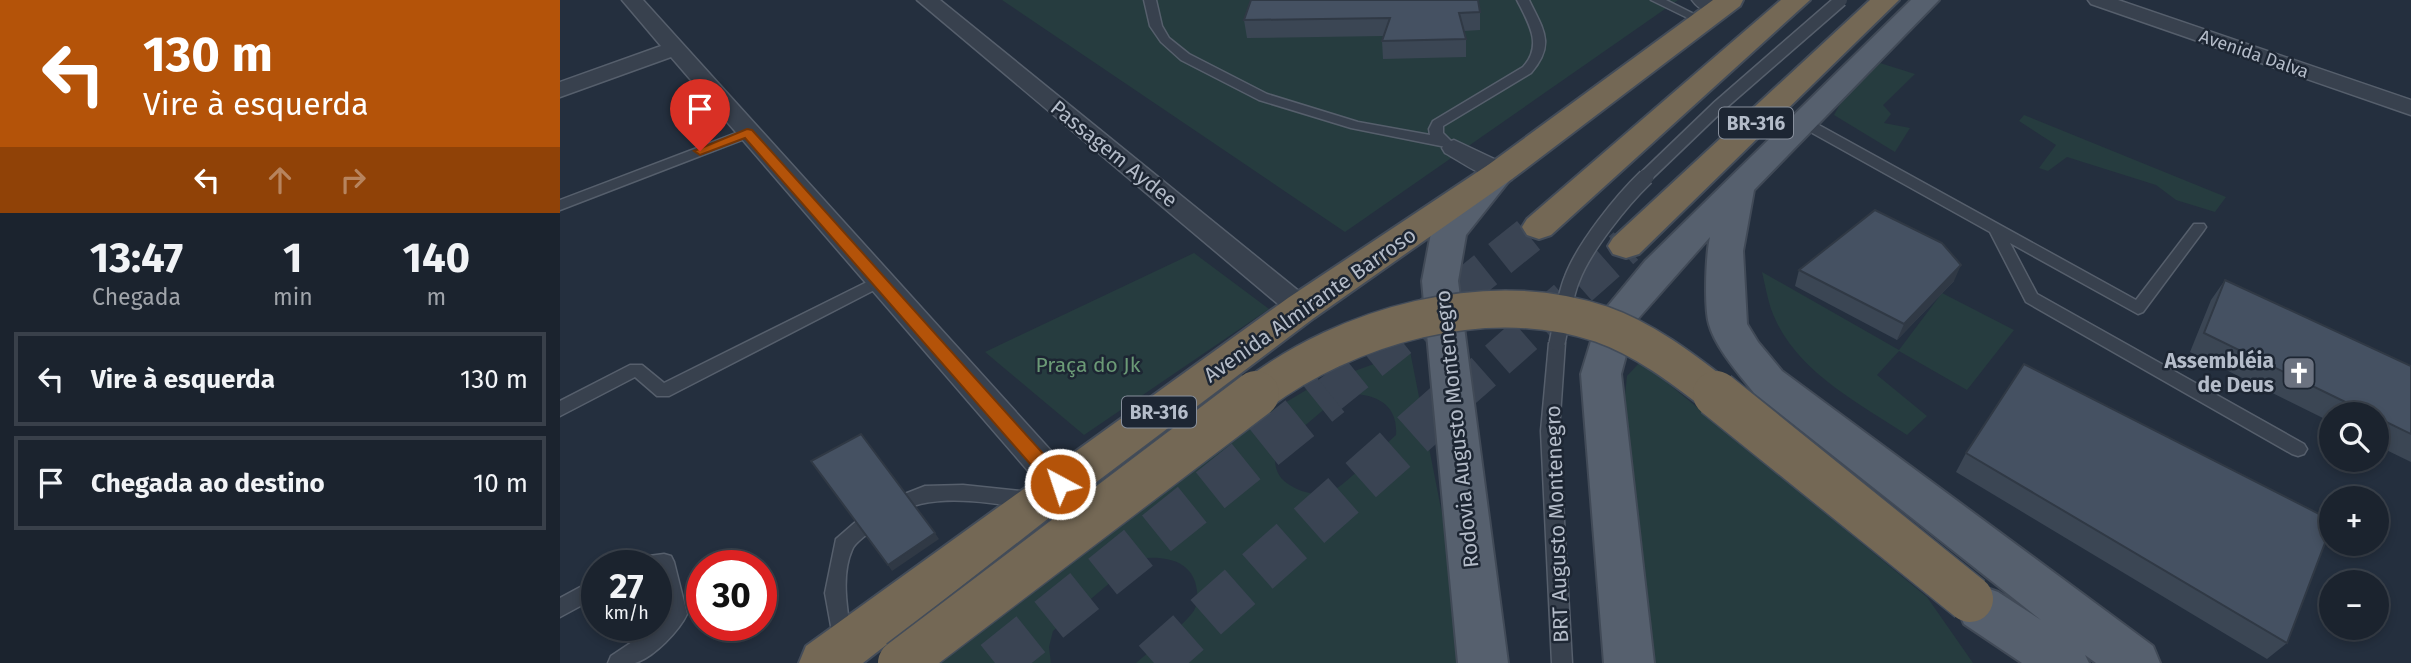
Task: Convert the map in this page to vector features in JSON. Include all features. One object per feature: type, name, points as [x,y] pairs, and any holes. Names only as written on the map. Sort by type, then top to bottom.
[{"type":"highway","name":"BR-316","points":[[1539,227],[1797,0]]},
{"type":"highway","name":"BR-316","points":[[1626,246],[1886,0]]},
{"type":"highway","name":"Avenida Almirante Barroso","points":[[834,656],[1049,492],[1301,308],[1500,172],[1713,8]]},
{"type":"highway","points":[[901,663],[1275,380],[1319,354],[1384,328],[1429,317],[1475,311],[1538,312],[1590,322],[1636,341],[1671,361],[1885,526],[1976,603]]},
{"type":"main road","points":[[1629,663],[1601,374],[1618,318],[1658,271],[1738,187],[1926,0]]},
{"type":"main road","name":"Rodovia Augusto Montenegro","points":[[1483,663],[1440,281],[1449,233],[1500,172]]},
{"type":"main road","points":[[1738,187],[1726,251],[1728,324],[1744,352],[1768,382],[2135,663]]},
{"type":"main road","points":[[1976,603],[2015,663]]},
{"type":"main road","points":[[1976,603],[2031,663]]},
{"type":"main road","points":[[1976,603],[2064,663]]},
{"type":"street","points":[[632,0],[878,281],[1049,492]]},
{"type":"street","name":"Passagem Aydee","points":[[927,0],[1301,308]]},
{"type":"street","name":"Avenida Dalva","points":[[2098,0],[2411,108]]},
{"type":"street","points":[[560,90],[673,49]]},
{"type":"street","points":[[1449,144],[1500,172]]},
{"type":"lane","points":[[1150,0],[1156,26],[1165,40],[1185,57],[1263,97],[1356,125],[1449,144]]},
{"type":"lane","points":[[1449,144],[1437,135],[1438,124],[1527,70],[1537,61],[1541,51],[1541,38],[1523,0]]},
{"type":"lane","points":[[1657,0],[1713,8]]},
{"type":"lane","name":"BRT Augusto Montenegro","points":[[1562,661],[1550,431],[1557,343],[1572,278],[1596,238],[1630,192],[1718,107],[1841,0]]},
{"type":"lane","points":[[1772,109],[1803,122],[2138,307],[2199,227]]},
{"type":"lane","points":[[560,205],[747,132]]},
{"type":"lane","points":[[1995,229],[2031,298],[2298,449]]},
{"type":"lane","points":[[560,410],[636,369],[663,391],[878,281]]},
{"type":"lane","points":[[834,656],[835,593],[843,545],[880,511],[925,494],[1049,492]]},
{"type":"lane","points":[[672,594],[677,614],[672,620]]},
{"type":"lane","points":[[560,608],[581,596]]},
{"type":"lane","points":[[618,663],[650,641]]},
{"type":"green space","points":[[1002,0],[1678,0],[1345,232]]},
{"type":"green space","points":[[1880,63],[1915,74],[1883,105],[1891,114],[1884,123],[1910,128],[1895,152],[1834,115],[1849,88]]},
{"type":"green space","points":[[2024,115],[2226,197],[2215,212],[2176,200],[2156,185],[2067,157],[2048,171],[2039,168],[2056,145],[2019,121]]},
{"type":"green space","name":"Praça do Jk","points":[[1194,253],[1269,309],[1084,435],[985,352]]},
{"type":"green space","points":[[1762,272],[1899,350],[1942,293],[2014,330],[1967,390],[1899,351],[1877,375],[1927,416],[1907,435],[1828,382],[1794,350],[1771,309]]},
{"type":"green space","points":[[1410,351],[1445,529],[1461,663],[1136,663],[1181,625],[1196,605],[1197,591],[1190,572],[1176,562],[1158,558],[1138,559],[1053,631],[1049,647],[1051,663],[937,663],[1253,422],[1313,386]],"holes":[[[1341,395],[1365,395],[1380,401],[1391,411],[1396,435],[1353,475],[1330,492],[1309,493],[1284,481],[1277,470],[1275,451]]]},
{"type":"green space","points":[[1641,361],[1927,597],[1973,663],[1650,663],[1622,423],[1627,376]]},
{"type":"building","points":[[1251,0],[1478,0],[1480,12],[1459,13],[1466,39],[1382,41],[1390,18],[1244,20]]},
{"type":"building","points":[[1875,210],[1942,243],[1961,265],[1904,324],[1799,270]]},
{"type":"building","points":[[2225,280],[2411,366],[2411,434],[2389,423],[2389,402],[2345,402],[2204,333]]},
{"type":"building","points":[[2024,364],[2319,514],[2320,556],[2287,643],[1966,453]]},
{"type":"building","points":[[861,434],[935,533],[888,565],[811,461]]},
{"type":"tunnel","points":[[1328,396],[1539,227]]},
{"type":"tunnel","points":[[1456,396],[1626,246]]},
{"type":"tunnel","points":[[995,663],[1330,394]]},
{"type":"tunnel","points":[[1154,663],[1458,394]]},
{"type":"place","name":"Assembléia de Deus","points":[[2299,373]]},
{"type":"route","points":[[700,151],[747,132],[1060,484]]}]
